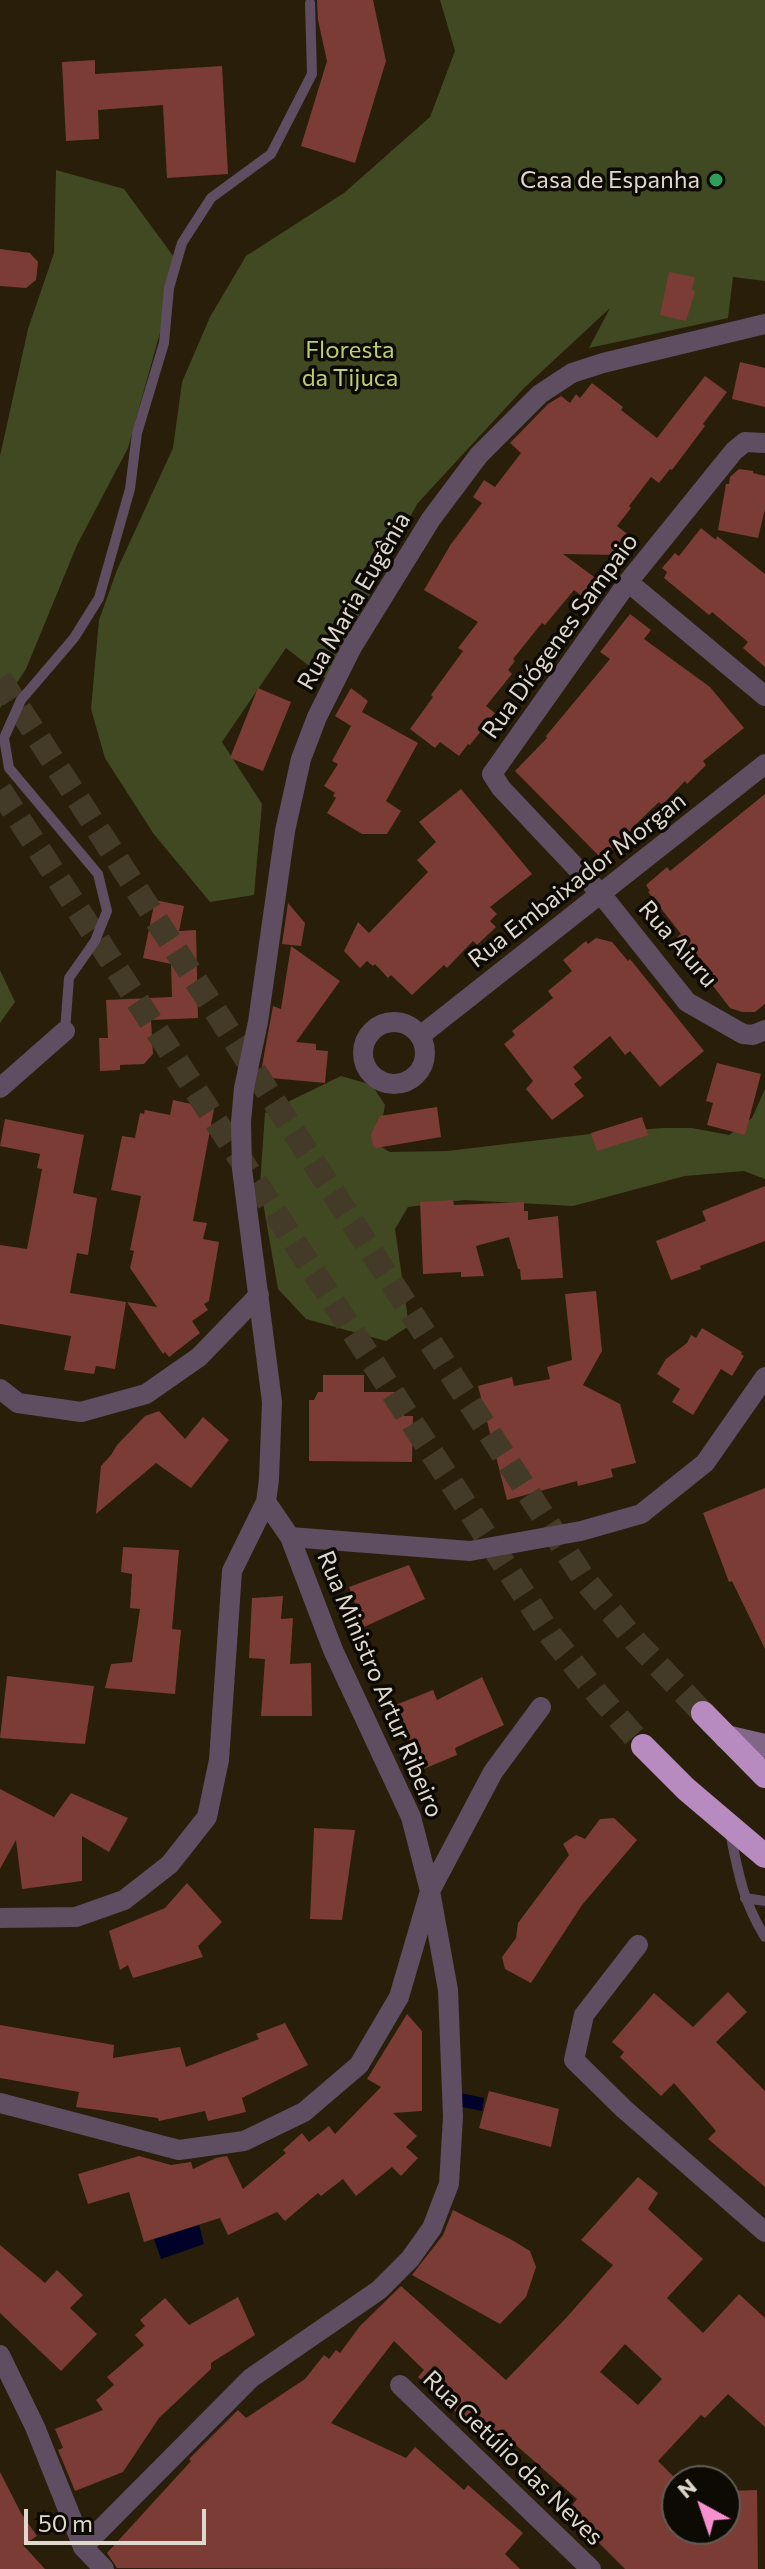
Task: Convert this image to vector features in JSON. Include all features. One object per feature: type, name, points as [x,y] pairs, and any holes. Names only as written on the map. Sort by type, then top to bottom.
[{"type":"highway","points":[[703,1713],[765,1776]]},
{"type":"highway","points":[[643,1746],[686,1789],[765,1856]]},
{"type":"street","name":"Rua Maria Eugênia","points":[[266,1502],[272,1402],[242,1169],[241,1122],[285,831],[301,759],[317,717],[352,647],[439,508],[479,455],[540,394],[572,373],[603,363],[765,324]]},
{"type":"street","name":"Rua Diógenes Sampaio","points":[[601,894],[501,788],[492,774],[628,582],[734,451],[755,442]]},
{"type":"street","points":[[628,582],[765,696]]},
{"type":"street","name":"Rua Embaixador Morgan","points":[[420,1036],[765,764]]},
{"type":"street","name":"Rua Aiuru","points":[[601,894],[687,1002],[743,1034],[753,1035],[765,1030]]},
{"type":"street","points":[[0,1088],[65,1031]]},
{"type":"street","points":[[0,1389],[18,1403],[81,1412],[146,1394],[199,1357],[259,1295]]},
{"type":"street","points":[[290,1537],[470,1551],[581,1531],[641,1514],[705,1463],[765,1377]]},
{"type":"street","points":[[0,1918],[76,1917],[124,1900],[170,1864],[207,1817],[219,1760],[232,1571],[266,1502]]},
{"type":"street","name":"Rua Ministro Artur Ribeiro","points":[[83,2547],[251,2378],[379,2290],[410,2259],[432,2228],[449,2184],[453,2117],[448,1990],[430,1891],[411,1817],[333,1650],[290,1537],[266,1502]]},
{"type":"street","points":[[0,2103],[179,2150],[244,2141],[304,2112],[359,2065],[399,1997],[430,1891],[493,1772],[541,1707]]},
{"type":"street","points":[[726,1737],[765,1746]]},
{"type":"street","points":[[638,1945],[584,2015],[574,2060],[624,2109],[765,2232]]},
{"type":"street","points":[[0,2355],[35,2427],[83,2547],[104,2569]]},
{"type":"street","name":"Rua Getúlio das Neves","points":[[400,2385],[591,2569]]},
{"type":"lane","points":[[65,1031],[69,978],[95,941],[107,911],[98,874],[9,768],[4,738],[21,700],[74,638],[99,598],[130,489],[137,433],[164,343],[169,288],[182,243],[211,198],[271,154],[312,74],[310,3]]},
{"type":"lane","points":[[729,1826],[745,1898],[751,1915],[765,1937]]},
{"type":"lane","points":[[745,1898],[765,1901]]},
{"type":"green space","name":"Floresta da Tijuca","points":[[440,0],[765,0],[765,281],[733,277],[728,318],[589,348],[610,308],[524,388],[417,504],[326,679],[286,648],[222,742],[262,804],[254,895],[210,902],[153,833],[105,758],[91,709],[99,620],[117,570],[173,448],[182,382],[210,317],[246,256],[344,193],[430,117],[455,51]]},
{"type":"green space","points":[[56,170],[124,189],[179,264],[128,448],[77,545],[26,669],[0,708],[0,456],[28,329],[54,253]]},
{"type":"green space","points":[[0,970],[15,1002],[0,1023]]},
{"type":"green space","points":[[341,1076],[369,1084],[385,1105],[378,1145],[390,1152],[447,1151],[663,1128],[692,1128],[729,1135],[752,1118],[765,1089],[765,1179],[744,1171],[685,1176],[573,1206],[464,1200],[408,1207],[395,1229],[409,1326],[386,1341],[306,1319],[278,1289],[260,1185],[265,1113]]},
{"type":"water","points":[[460,2093],[484,2098],[482,2111],[457,2106]]},
{"type":"water","points":[[199,2225],[204,2244],[161,2259],[154,2239]]},
{"type":"building","points":[[317,0],[373,0],[386,61],[355,163],[301,146],[327,61]]},
{"type":"building","points":[[95,60],[95,74],[222,66],[228,174],[167,178],[163,105],[98,110],[99,139],[66,141],[62,62]]},
{"type":"building","points":[[0,249],[30,253],[38,262],[36,280],[26,288],[0,286]]},
{"type":"building","points":[[669,272],[695,277],[692,289],[695,292],[686,321],[660,315]]},
{"type":"building","points":[[740,362],[765,368],[765,407],[732,399]]},
{"type":"building","points":[[705,376],[727,392],[672,470],[659,483],[651,477],[629,506],[631,508],[617,526],[631,537],[618,555],[563,554],[601,582],[587,600],[574,590],[513,659],[515,661],[508,670],[512,674],[486,706],[495,713],[470,745],[459,756],[440,742],[435,748],[410,729],[463,651],[458,648],[478,622],[424,590],[451,544],[482,503],[473,497],[484,480],[495,487],[521,453],[510,443],[548,404],[561,396],[570,403],[576,394],[580,398],[592,383],[657,438]]},
{"type":"building","points":[[739,469],[765,476],[765,509],[758,538],[718,530],[726,484]]},
{"type":"building","points":[[701,528],[716,540],[717,536],[765,574],[765,667],[743,648],[748,642],[664,578],[667,572],[662,568],[675,553],[679,556]]},
{"type":"building","points":[[630,614],[651,630],[644,639],[710,687],[744,728],[703,761],[706,765],[687,784],[685,781],[662,805],[659,802],[631,829],[634,832],[602,859],[515,771],[547,738],[610,659],[600,652]]},
{"type":"building","points":[[258,688],[291,702],[263,771],[230,758]]},
{"type":"building","points":[[351,688],[368,701],[362,712],[418,743],[386,801],[401,811],[387,834],[362,834],[327,813],[336,798],[333,796],[335,793],[324,786],[338,764],[332,761],[351,726],[335,716]]},
{"type":"building","points":[[461,789],[532,874],[490,907],[497,914],[490,921],[496,927],[477,945],[473,941],[447,968],[444,965],[412,995],[375,964],[373,966],[367,961],[360,968],[344,951],[358,922],[369,933],[428,872],[417,860],[436,842],[419,822]]},
{"type":"building","points":[[765,794],[765,1004],[755,1012],[742,1012],[730,1008],[679,942],[677,937],[681,934],[648,892],[646,885],[667,867],[670,871]]},
{"type":"building","points":[[155,900],[184,906],[179,931],[196,930],[198,1018],[151,1020],[153,1054],[144,1064],[120,1065],[120,1070],[100,1071],[99,1038],[108,1038],[106,1000],[172,997],[171,964],[143,958]]},
{"type":"building","points":[[288,903],[305,923],[301,946],[282,944]]},
{"type":"building","points":[[596,938],[612,942],[628,961],[630,959],[704,1051],[660,1087],[630,1051],[625,1055],[610,1036],[573,1067],[582,1078],[574,1084],[584,1096],[552,1120],[526,1089],[533,1081],[504,1044],[515,1035],[512,1031],[553,998],[548,991],[572,971],[563,960],[586,941],[588,944]]},
{"type":"building","points":[[291,946],[340,981],[296,1042],[316,1044],[316,1050],[328,1051],[325,1083],[260,1077],[273,1006],[281,1009]]},
{"type":"building","points":[[717,1063],[761,1074],[745,1135],[707,1125],[713,1103],[706,1101]]},
{"type":"building","points":[[173,1100],[214,1109],[193,1221],[207,1223],[203,1239],[219,1242],[209,1301],[204,1304],[208,1310],[192,1321],[200,1333],[169,1357],[165,1352],[163,1354],[127,1302],[157,1307],[130,1268],[134,1251],[130,1250],[141,1196],[111,1190],[122,1136],[135,1138],[140,1113],[144,1114],[145,1110],[170,1115]]},
{"type":"building","points":[[437,1107],[441,1137],[373,1146],[371,1134],[380,1116]]},
{"type":"building","points":[[642,1117],[648,1135],[597,1151],[591,1133]]},
{"type":"building","points":[[5,1119],[84,1135],[73,1193],[97,1198],[88,1255],[77,1253],[70,1293],[126,1302],[115,1369],[96,1366],[94,1374],[64,1370],[71,1336],[0,1324],[0,1245],[27,1249],[42,1169],[37,1168],[40,1154],[0,1146]]},
{"type":"building","points":[[765,1186],[765,1241],[671,1280],[656,1241],[706,1221],[702,1211]]},
{"type":"building","points":[[453,1200],[454,1205],[524,1202],[528,1220],[558,1216],[563,1278],[521,1280],[509,1237],[476,1246],[484,1276],[461,1277],[461,1272],[423,1274],[420,1202]]},
{"type":"building","points":[[596,1291],[602,1351],[583,1385],[620,1404],[636,1463],[611,1469],[613,1477],[578,1486],[577,1481],[507,1500],[478,1386],[512,1377],[514,1386],[550,1379],[547,1367],[572,1360],[565,1294]]},
{"type":"building","points":[[702,1328],[744,1356],[732,1376],[721,1369],[693,1415],[672,1402],[680,1389],[657,1374],[666,1359],[687,1343],[691,1335],[696,1338]]},
{"type":"building","points":[[323,1375],[364,1375],[364,1392],[405,1392],[404,1416],[413,1416],[412,1462],[309,1461],[309,1400],[314,1400],[318,1392],[323,1392]]},
{"type":"building","points":[[159,1411],[185,1439],[203,1417],[229,1440],[191,1488],[156,1463],[96,1514],[101,1466],[145,1416]]},
{"type":"building","points":[[765,1488],[765,1649],[732,1581],[729,1582],[703,1513]]},
{"type":"building","points":[[123,1547],[179,1550],[172,1629],[181,1630],[175,1694],[105,1688],[111,1664],[132,1662],[140,1609],[130,1608],[132,1574],[121,1572]]},
{"type":"building","points":[[409,1565],[425,1599],[364,1627],[349,1587]]},
{"type":"building","points":[[283,1596],[281,1619],[293,1618],[290,1664],[311,1663],[312,1716],[261,1716],[265,1659],[249,1658],[252,1598]]},
{"type":"building","points":[[7,1676],[94,1686],[85,1744],[0,1738]]},
{"type":"building","points":[[482,1677],[504,1725],[455,1748],[457,1755],[419,1771],[393,1706],[433,1690],[437,1700]]},
{"type":"building","points":[[0,1789],[54,1817],[71,1793],[128,1818],[109,1852],[82,1836],[82,1881],[22,1889],[16,1840],[0,1869]]},
{"type":"building","points":[[614,1818],[637,1840],[582,1905],[531,1983],[505,1969],[502,1957],[516,1938],[518,1923],[569,1855],[563,1844],[576,1835],[585,1839],[600,1819]]},
{"type":"building","points":[[314,1828],[355,1830],[342,1920],[310,1919]]},
{"type":"building","points":[[187,1883],[222,1922],[198,1946],[203,1957],[133,1978],[128,1965],[120,1970],[109,1931],[165,1908]]},
{"type":"building","points":[[728,1992],[747,2012],[716,2042],[765,2091],[765,2187],[708,2139],[716,2131],[674,2083],[661,2096],[620,2057],[624,2052],[612,2042],[654,1993],[693,2027]]},
{"type":"building","points":[[407,2014],[422,2031],[422,2111],[393,2113],[417,2136],[406,2147],[418,2158],[401,2176],[392,2167],[356,2196],[343,2179],[321,2196],[318,2193],[285,2221],[277,2212],[228,2235],[220,2218],[144,2242],[129,2192],[88,2204],[78,2174],[139,2156],[171,2165],[191,2162],[193,2169],[227,2156],[243,2189],[286,2153],[283,2150],[302,2133],[309,2142],[329,2126],[335,2134],[381,2087],[367,2079]]},
{"type":"building","points":[[285,2023],[308,2065],[242,2098],[246,2112],[208,2121],[205,2111],[159,2121],[158,2118],[76,2107],[79,2092],[0,2078],[0,2025],[114,2045],[113,2058],[180,2047],[186,2067],[259,2039],[256,2034]]},
{"type":"building","points":[[489,2091],[559,2109],[551,2147],[479,2128]]},
{"type":"building","points":[[638,2177],[658,2193],[648,2209],[703,2259],[667,2298],[703,2333],[739,2294],[765,2318],[765,2427],[728,2394],[705,2418],[701,2415],[658,2461],[662,2465],[661,2545],[741,2545],[741,2490],[757,2490],[758,2569],[625,2569],[567,2511],[577,2499],[508,2438],[498,2449],[418,2377],[424,2370],[394,2341],[331,2423],[406,2458],[415,2447],[464,2490],[468,2485],[523,2533],[505,2554],[520,2569],[117,2568],[107,2553],[191,2461],[189,2459],[238,2410],[246,2418],[305,2379],[324,2355],[329,2359],[336,2350],[340,2353],[360,2326],[401,2286],[506,2380],[613,2265],[581,2240]],"holes":[[[625,2344],[662,2379],[638,2405],[600,2372]]]},
{"type":"building","points":[[453,2210],[530,2251],[536,2267],[526,2297],[500,2324],[412,2275],[443,2235]]},
{"type":"building","points":[[0,2245],[45,2283],[57,2270],[83,2295],[70,2308],[97,2334],[61,2371],[0,2313]]},
{"type":"building","points":[[238,2297],[255,2335],[211,2363],[211,2369],[159,2418],[123,2472],[75,2491],[58,2450],[63,2448],[55,2429],[103,2410],[96,2400],[114,2385],[107,2377],[144,2345],[135,2335],[145,2326],[140,2320],[165,2298],[189,2325]]},
{"type":"building","points":[[0,2472],[37,2536],[23,2545],[45,2569],[0,2569]]},
{"type":"tunnel","points":[[0,679],[584,1579],[636,1642],[703,1713]]},
{"type":"tunnel","points":[[0,790],[551,1636],[643,1746]]},
{"type":"place","name":"Casa de Espanha","points":[[716,180]]}]
